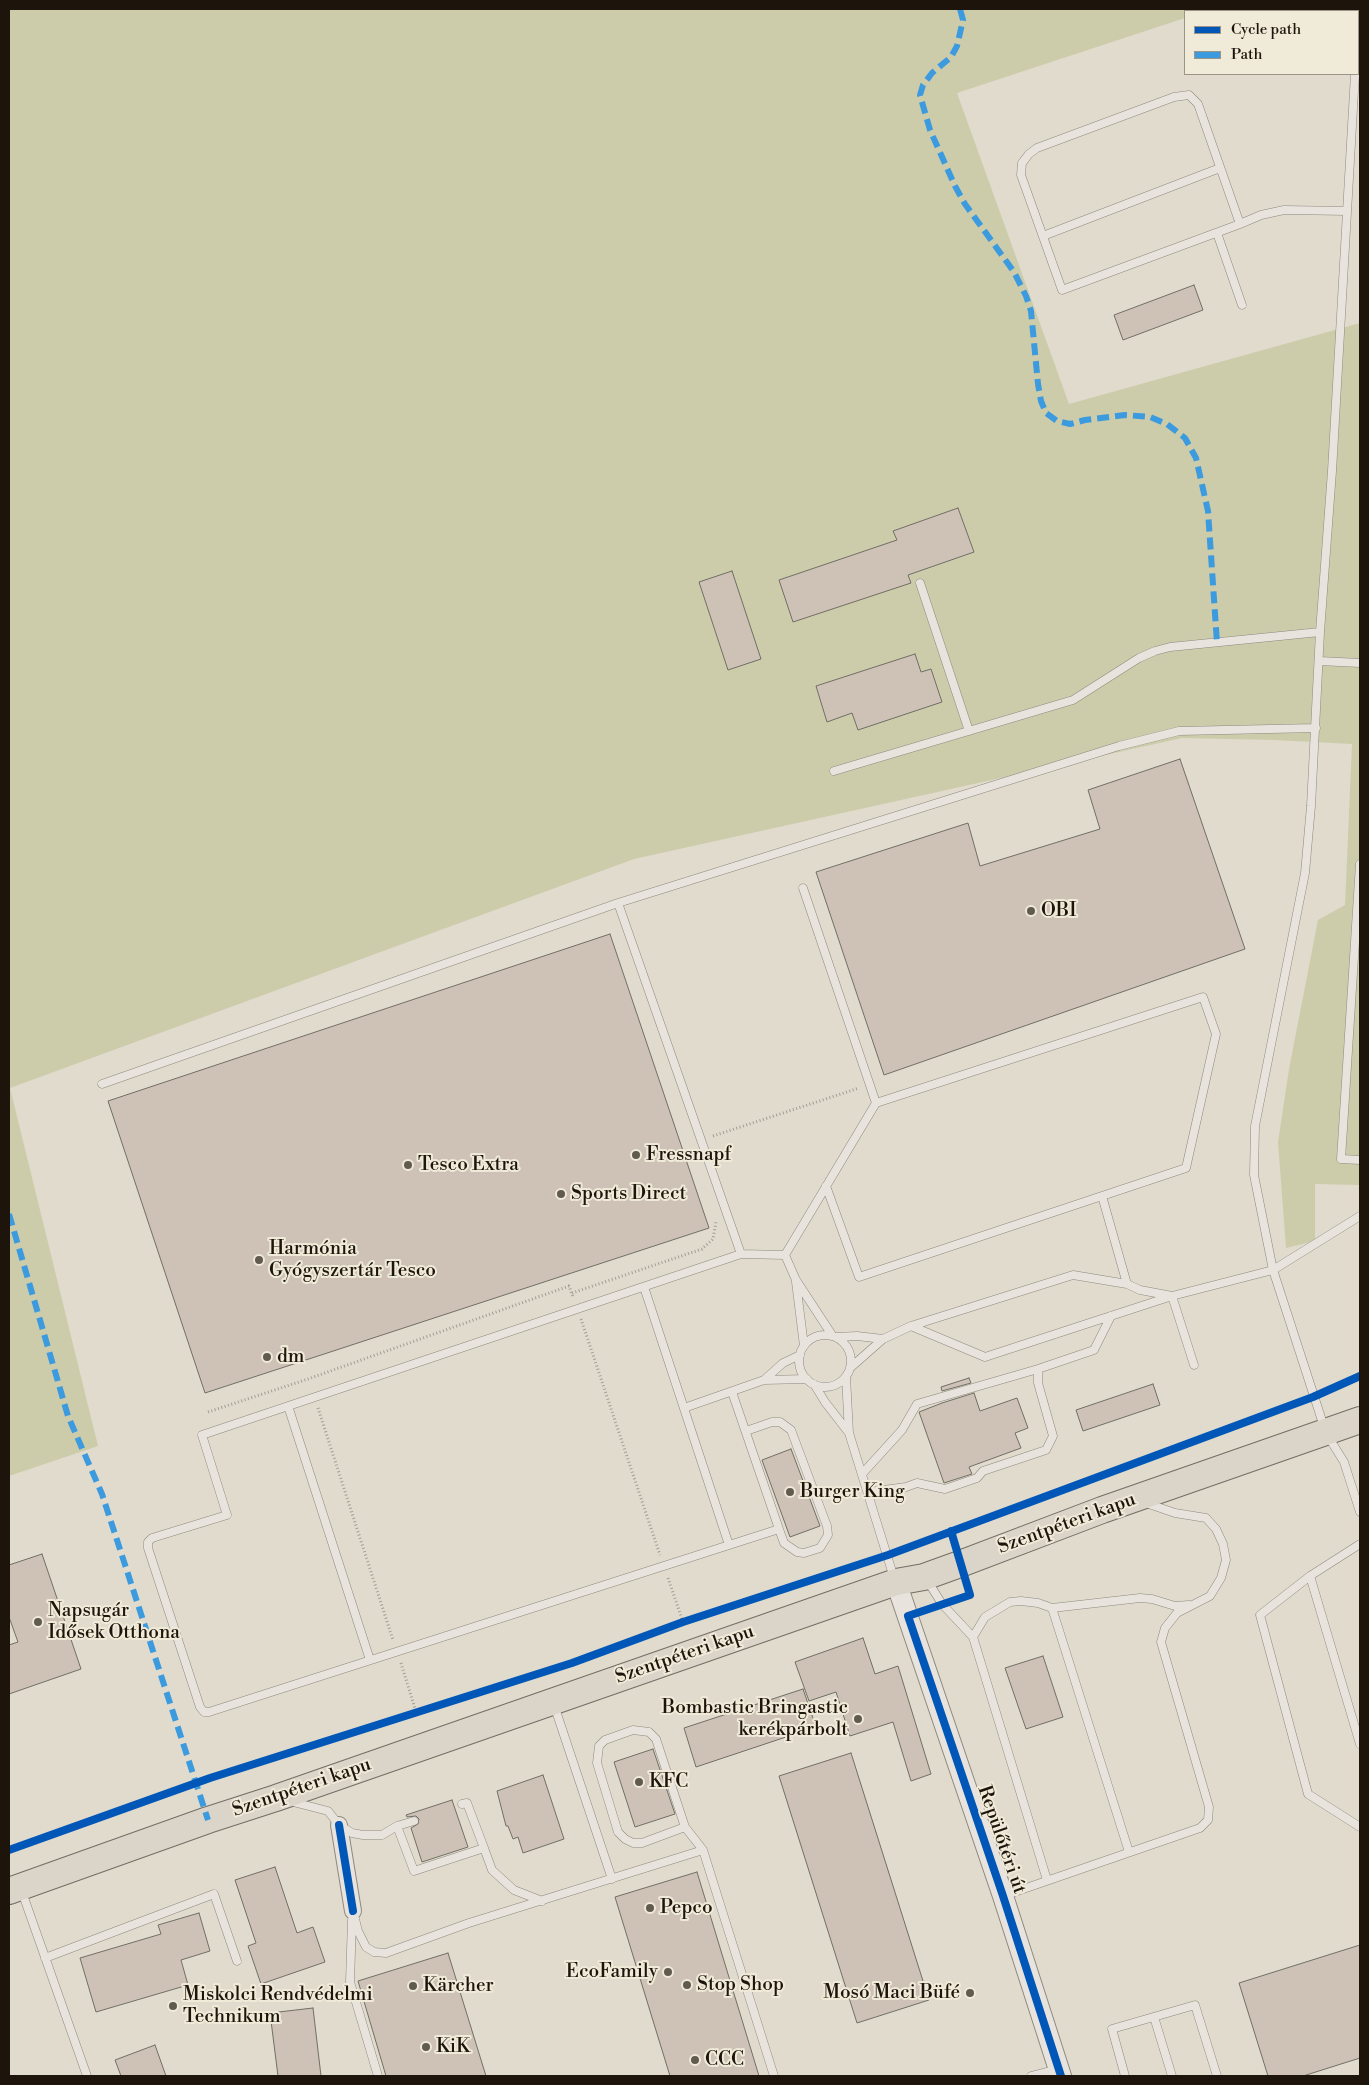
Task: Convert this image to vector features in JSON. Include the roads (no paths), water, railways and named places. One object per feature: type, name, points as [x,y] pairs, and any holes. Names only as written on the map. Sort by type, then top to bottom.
[{"type":"main road","name":"Szentpéteri kapu","points":[[15,1889],[208,1820],[896,1582],[924,1577],[1133,1499],[1360,1420]]},
{"type":"street","name":"Repülőtéri út","points":[[896,1582],[1003,1896],[1060,2073]]},
{"type":"street","points":[[340,1825],[353,1911]]},
{"type":"lane","points":[[1355,75],[1332,471],[1318,661],[1316,728],[1305,873],[1255,1126],[1254,1175],[1273,1270],[1326,1433],[1344,1462],[1360,1512]]},
{"type":"lane","points":[[1240,224],[1198,104],[1189,95],[1174,97],[1037,148],[1025,158],[1021,169],[1021,175],[1062,290],[1240,224],[1261,215],[1284,210],[1347,211]]},
{"type":"lane","points":[[1043,236],[1220,168]]},
{"type":"lane","points":[[1217,232],[1242,306]]},
{"type":"lane","points":[[920,584],[969,731]]},
{"type":"lane","points":[[834,771],[1073,700],[1139,658],[1155,651],[1170,647],[1320,632]]},
{"type":"lane","points":[[1318,661],[1360,663]]},
{"type":"lane","points":[[102,1084],[618,903],[1128,744],[1179,731],[1316,728]]},
{"type":"lane","points":[[1360,864],[1341,1159],[1360,1160]]},
{"type":"lane","points":[[803,888],[876,1103]]},
{"type":"lane","points":[[618,903],[741,1254]]},
{"type":"lane","points":[[785,1255],[826,1186],[876,1103],[1203,997],[1216,1034],[1186,1168],[859,1277],[826,1186]]},
{"type":"lane","points":[[1102,1196],[1127,1284]]},
{"type":"lane","points":[[911,1326],[985,1357],[1172,1296],[1273,1270],[1360,1216]]},
{"type":"lane","points":[[779,1529],[204,1712],[200,1707],[151,1557],[148,1542],[152,1538],[227,1515],[202,1435],[741,1254],[785,1255]]},
{"type":"lane","points":[[785,1255],[796,1280],[834,1336],[845,1344],[850,1352],[850,1368]]},
{"type":"lane","points":[[896,1582],[869,1492],[848,1433],[846,1377],[850,1368],[883,1338],[911,1326],[1073,1275],[1127,1284],[1140,1290],[1172,1296]]},
{"type":"lane","points":[[796,1280],[804,1346]]},
{"type":"lane","points":[[644,1287],[729,1545]]},
{"type":"lane","points":[[1172,1296],[1194,1364]]},
{"type":"lane","points":[[862,1474],[902,1430],[917,1404],[1038,1369],[1094,1350],[1111,1316]]},
{"type":"lane","points":[[846,1377],[834,1386],[824,1387],[806,1379],[801,1370],[800,1355],[804,1346],[816,1336],[883,1338]]},
{"type":"lane","points":[[764,1380],[783,1363],[800,1355]]},
{"type":"lane","points":[[869,1492],[906,1487],[918,1483],[945,1489],[977,1478],[983,1471],[1046,1450],[1053,1436],[1038,1382],[1038,1369]]},
{"type":"lane","points":[[684,1408],[764,1380],[806,1379]]},
{"type":"lane","points":[[814,1384],[824,1402],[848,1433]]},
{"type":"lane","points":[[732,1392],[784,1543],[797,1552],[804,1553],[820,1548],[828,1535],[827,1526],[791,1430],[780,1422],[772,1422],[746,1431]]},
{"type":"lane","points":[[288,1406],[370,1660]]},
{"type":"lane","points":[[1003,1896],[1200,1828],[1208,1820],[1209,1807],[1162,1642],[1165,1628],[1177,1613],[1210,1596],[1221,1578],[1226,1560],[1223,1544],[1216,1529],[1206,1518],[1175,1513],[1133,1499]]},
{"type":"lane","points":[[1360,1544],[1310,1576],[1260,1615],[1308,1794],[1360,1827]]},
{"type":"lane","points":[[1310,1576],[1360,1744]]},
{"type":"lane","points":[[924,1577],[942,1604],[973,1637],[1047,1880]]},
{"type":"lane","points":[[973,1637],[985,1617],[1010,1602],[1038,1603],[1052,1608],[1140,1598],[1152,1599],[1175,1606],[1196,1604]]},
{"type":"lane","points":[[1052,1608],[1129,1852]]},
{"type":"lane","points":[[552,1701],[612,1879]]},
{"type":"lane","points":[[685,1827],[642,1843],[625,1839],[618,1832],[597,1763],[599,1746],[605,1740],[633,1730],[648,1732],[656,1739],[685,1827],[703,1850],[774,2076]]},
{"type":"lane","points":[[276,1798],[328,1811],[340,1825],[352,1833],[363,1835],[382,1835],[397,1826],[414,1821]]},
{"type":"lane","points":[[462,1804],[467,1803],[492,1870],[514,1890],[542,1901]]},
{"type":"lane","points":[[397,1826],[414,1872],[484,1848]]},
{"type":"lane","points":[[353,1911],[358,1930],[366,1948],[374,1952],[386,1953],[469,1923],[703,1850]]},
{"type":"lane","points":[[15,1889],[46,1958],[87,2076]]},
{"type":"lane","points":[[46,1958],[214,1894],[238,1961]]},
{"type":"lane","points":[[353,1911],[350,1982],[378,2076]]},
{"type":"lane","points":[[1125,2076],[1112,2029],[1195,2005],[1217,2076]]},
{"type":"lane","points":[[1154,2017],[1172,2076]]},
{"type":"lane","points":[[1031,2076],[1060,2073]]},
{"type":"place","name":"OBI","points":[[1031,911]]},
{"type":"place","name":"Fressnapf","points":[[636,1155]]},
{"type":"place","name":"Tesco Extra","points":[[408,1165]]},
{"type":"place","name":"Sports Direct","points":[[561,1194]]},
{"type":"place","name":"Harmónia Gyógyszertár Tesco","points":[[259,1260]]},
{"type":"place","name":"dm","points":[[267,1357]]},
{"type":"place","name":"Burger King","points":[[790,1492]]},
{"type":"place","name":"Napsugár Idősek Otthona","points":[[38,1622]]},
{"type":"place","name":"Bombastic Bringastic kerékpárbolt","points":[[858,1719]]},
{"type":"place","name":"KFC","points":[[639,1782]]},
{"type":"place","name":"Pepco","points":[[650,1908]]},
{"type":"place","name":"EcoFamily","points":[[668,1972]]},
{"type":"place","name":"Stop Shop","points":[[687,1985]]},
{"type":"place","name":"Kärcher","points":[[413,1986]]},
{"type":"place","name":"Mosó Maci Büfé","points":[[970,1993]]},
{"type":"place","name":"Miskolci Rendvédelmi Technikum","points":[[173,2006]]},
{"type":"place","name":"KiK","points":[[426,2047]]},
{"type":"place","name":"CCC","points":[[695,2060]]}]
